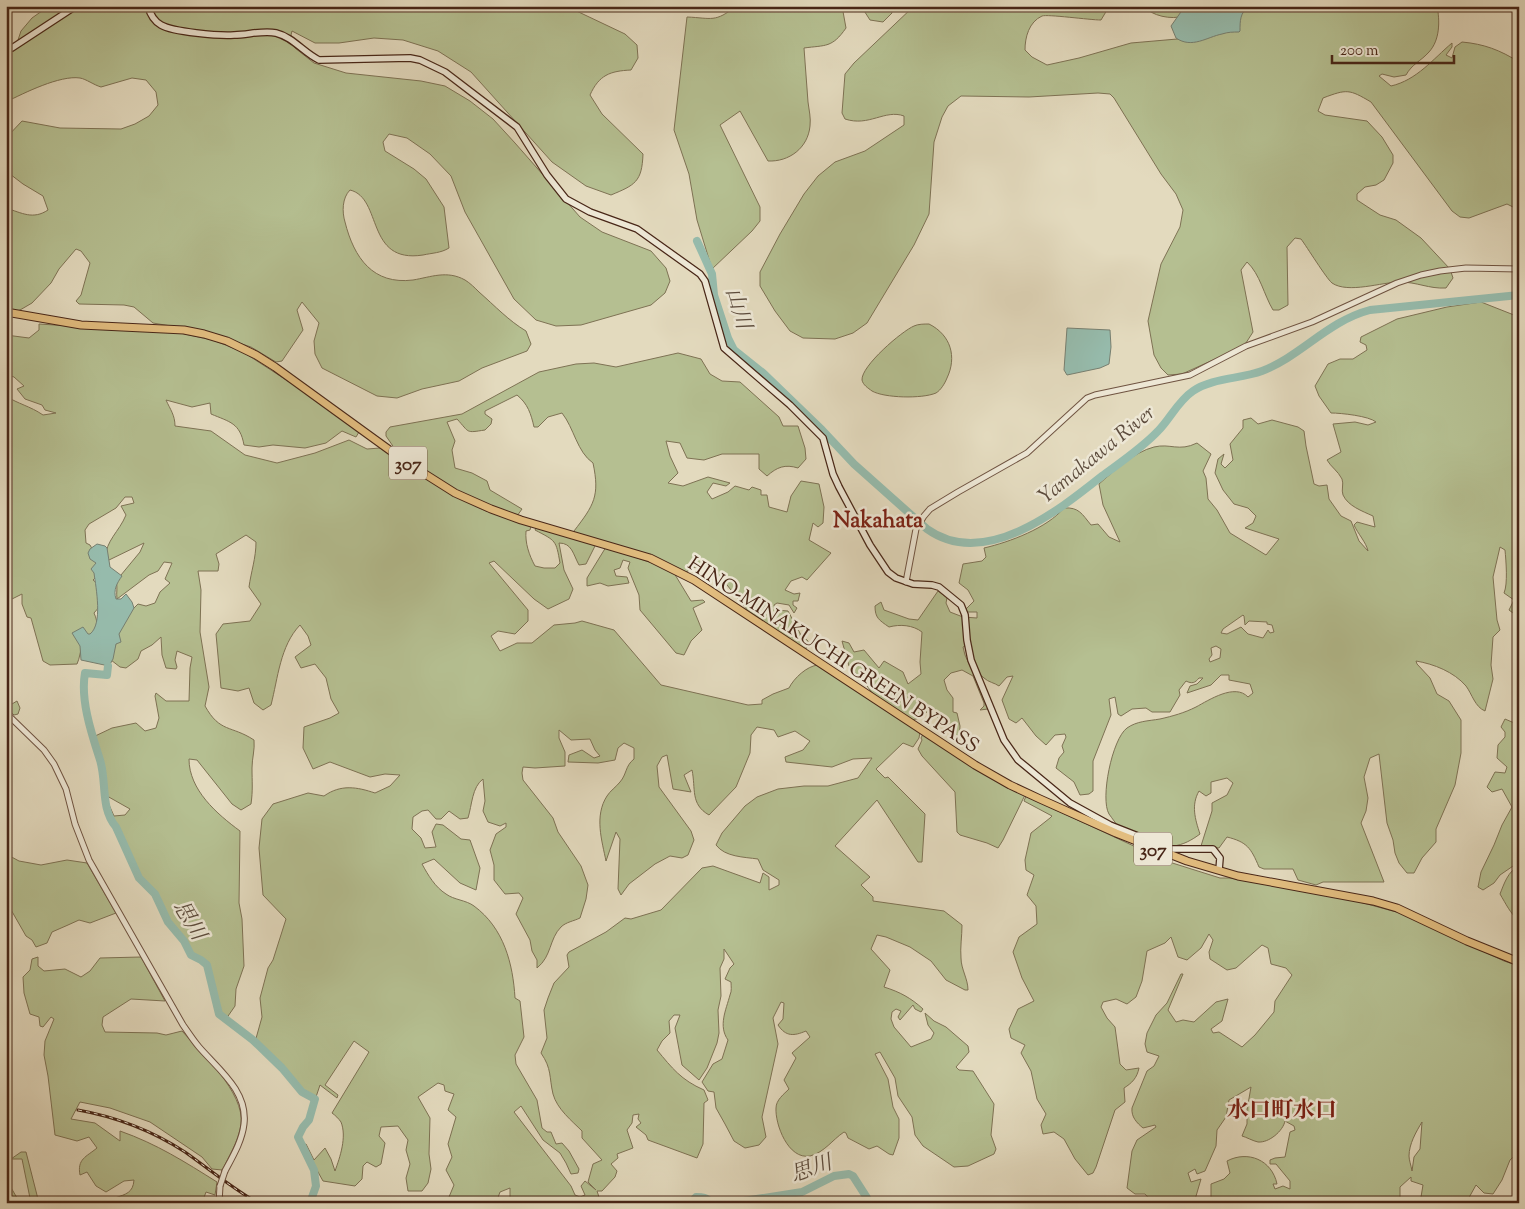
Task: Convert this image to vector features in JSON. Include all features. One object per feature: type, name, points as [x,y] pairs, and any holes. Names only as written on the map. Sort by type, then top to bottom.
[{"type":"highway","name":"HINO-MINAKUCHI GREEN BYPASS","points":[[6,312],[81,325],[184,330],[227,341],[256,355],[275,367],[406,462],[455,493],[521,520],[650,558],[694,580],[947,746],[1010,785],[1133,840],[1186,861],[1279,884],[1342,894],[1389,906],[1496,954],[1519,962]]},
{"type":"main road","points":[[6,49],[12,48],[76,6]]},
{"type":"main road","points":[[148,6],[153,18],[162,26],[200,33],[233,35],[271,32],[288,38],[312,57],[323,61],[410,58],[445,72],[517,127],[547,174],[566,199],[590,212],[636,229],[700,274],[705,281],[724,348],[790,405],[819,433],[826,446],[837,484],[870,545],[888,572],[906,582],[932,584],[939,587],[961,606],[965,615],[971,660],[1004,740],[1018,760],[1070,803],[1090,816],[1135,836],[1171,849],[1213,849],[1220,858],[1219,870]]},
{"type":"main road","points":[[1207,867],[1220,861]]},
{"type":"street","points":[[906,582],[919,523],[930,509],[1027,453],[1087,398],[1190,375],[1246,346],[1312,322],[1397,283],[1416,277],[1453,269],[1519,269]]},
{"type":"street","points":[[6,713],[44,750],[54,764],[66,789],[77,831],[89,860],[183,1025],[198,1046],[231,1082],[239,1095],[244,1108],[244,1124],[241,1138],[220,1186],[219,1203]]},
{"type":"shaded area","points":[[49,6],[566,6],[625,34],[637,45],[638,58],[631,70],[606,75],[593,88],[590,95],[602,114],[643,154],[641,171],[636,181],[611,195],[586,186],[552,162],[471,72],[438,51],[403,40],[374,38],[339,43],[315,43],[292,31],[291,35],[295,48],[314,63],[346,73],[421,81],[445,86],[470,101],[493,119],[580,217],[602,232],[651,251],[666,268],[670,281],[665,293],[651,305],[581,325],[556,326],[536,320],[514,299],[465,212],[451,176],[430,154],[407,138],[389,134],[383,142],[385,151],[426,179],[444,207],[449,248],[440,252],[423,255],[405,255],[392,250],[383,240],[367,205],[360,195],[350,190],[344,201],[343,214],[349,235],[360,257],[376,273],[387,278],[413,280],[452,275],[465,280],[508,318],[526,331],[531,344],[527,351],[482,368],[459,381],[422,389],[397,398],[377,396],[322,368],[315,354],[314,341],[319,323],[302,302],[297,310],[303,330],[282,361],[276,362],[251,347],[206,332],[153,323],[134,307],[79,304],[76,301],[81,295],[90,263],[81,251],[76,249],[59,269],[51,283],[32,303],[6,315],[6,208],[32,215],[48,210],[43,196],[6,171],[6,138],[22,121],[60,128],[121,129],[149,116],[158,105],[156,92],[146,80],[132,78],[101,87],[80,78],[63,79],[6,102],[6,56],[16,46],[21,31],[32,18]]},
{"type":"shaded area","points":[[736,6],[842,6],[846,28],[837,39],[828,44],[804,48],[810,123],[806,141],[796,152],[783,159],[768,161],[740,111],[720,125],[760,207],[760,221],[712,269],[697,220],[689,174],[674,130],[687,17],[718,17]]},
{"type":"shaded area","points":[[861,6],[892,6],[892,13],[883,22],[870,20]]},
{"type":"shaded area","points":[[914,6],[1105,6],[1107,10],[1101,20],[1042,16],[1034,22],[1027,35],[1025,50],[1032,57],[1047,65],[1131,43],[1212,36],[1247,6],[1437,6],[1439,18],[1437,36],[1429,52],[1406,75],[1394,77],[1382,74],[1379,76],[1391,86],[1400,83],[1417,74],[1452,43],[1452,47],[1446,55],[1452,58],[1455,47],[1462,42],[1492,48],[1519,62],[1519,210],[1507,204],[1469,218],[1460,217],[1452,211],[1371,102],[1348,92],[1323,98],[1318,111],[1325,115],[1367,121],[1382,137],[1393,155],[1393,163],[1384,180],[1376,185],[1365,187],[1357,194],[1357,200],[1380,215],[1396,220],[1421,238],[1450,269],[1453,278],[1446,288],[1400,282],[1356,288],[1339,286],[1329,280],[1301,239],[1295,238],[1287,247],[1288,305],[1279,310],[1273,310],[1259,279],[1247,262],[1241,270],[1253,332],[1244,346],[1182,374],[1168,375],[1161,368],[1154,355],[1148,321],[1161,264],[1180,227],[1183,210],[1176,194],[1161,174],[1114,98],[1110,94],[1098,93],[1029,97],[961,96],[948,106],[942,117],[934,142],[929,214],[914,245],[867,323],[853,333],[835,339],[803,338],[790,331],[775,311],[760,286],[760,272],[804,194],[818,176],[835,162],[865,151],[904,125],[904,116],[897,114],[862,121],[845,119],[842,113],[845,74],[854,63]]},
{"type":"shaded area","points":[[1144,6],[1202,6],[1185,15],[1173,18],[1157,15]]},
{"type":"shaded area","points":[[1209,6],[1264,7],[1261,10],[1249,7],[1244,11],[1241,17],[1239,32],[1216,35],[1194,42],[1182,41],[1176,38],[1171,26],[1185,7],[1199,11]]},
{"type":"shaded area","points":[[1481,302],[1519,317],[1519,614],[1509,610],[1514,600],[1504,593],[1506,578],[1505,550],[1500,547],[1493,577],[1497,620],[1500,630],[1493,637],[1491,665],[1493,679],[1485,711],[1479,707],[1466,686],[1456,677],[1430,664],[1416,661],[1430,678],[1437,694],[1449,701],[1461,720],[1461,753],[1455,785],[1436,829],[1436,842],[1422,858],[1414,873],[1407,873],[1399,863],[1395,853],[1387,823],[1379,754],[1370,758],[1364,777],[1368,798],[1366,811],[1361,823],[1384,882],[1323,882],[1316,885],[1298,880],[1293,869],[1264,869],[1259,867],[1248,847],[1234,839],[1227,837],[1219,848],[1201,846],[1212,811],[1212,803],[1227,795],[1233,783],[1227,778],[1211,782],[1211,793],[1206,796],[1199,791],[1194,807],[1200,834],[1187,842],[1173,846],[1119,827],[1109,814],[1106,796],[1112,756],[1122,734],[1127,728],[1135,724],[1183,713],[1222,694],[1236,692],[1243,693],[1248,697],[1253,693],[1250,684],[1229,680],[1229,675],[1221,675],[1211,685],[1187,693],[1190,686],[1197,684],[1203,678],[1193,682],[1186,681],[1179,690],[1180,695],[1170,712],[1152,712],[1146,708],[1132,709],[1121,716],[1118,714],[1115,697],[1109,699],[1111,715],[1093,761],[1093,791],[1089,794],[1080,795],[1074,782],[1056,768],[1059,758],[1064,752],[1062,746],[1066,737],[1065,734],[1055,735],[1046,745],[1022,718],[1016,723],[1009,719],[1002,700],[1013,676],[1007,677],[999,686],[986,679],[976,668],[965,646],[963,647],[965,655],[989,707],[988,709],[980,710],[984,703],[973,676],[962,670],[951,673],[944,680],[947,690],[953,698],[953,712],[957,713],[960,726],[959,742],[934,713],[929,710],[920,718],[912,720],[876,698],[849,666],[842,641],[849,643],[854,652],[864,650],[879,668],[884,661],[903,672],[908,684],[921,674],[922,632],[906,626],[889,627],[878,618],[875,606],[881,602],[884,610],[909,619],[918,620],[938,591],[947,598],[946,603],[950,612],[963,617],[977,618],[977,612],[966,612],[966,609],[974,601],[968,590],[959,583],[963,564],[982,561],[986,557],[984,548],[1005,542],[1038,528],[1064,508],[1077,510],[1091,525],[1098,524],[1109,537],[1120,542],[1103,505],[1099,484],[1132,457],[1154,447],[1185,447],[1197,443],[1211,454],[1203,471],[1206,478],[1208,499],[1217,510],[1230,533],[1266,555],[1279,539],[1245,528],[1253,523],[1256,516],[1248,508],[1234,504],[1223,490],[1215,473],[1218,459],[1224,454],[1221,464],[1225,468],[1233,460],[1230,444],[1243,428],[1243,420],[1251,418],[1258,424],[1272,420],[1298,427],[1304,431],[1314,484],[1319,486],[1327,485],[1329,499],[1341,516],[1351,521],[1359,541],[1368,551],[1366,544],[1354,525],[1357,522],[1375,527],[1373,516],[1356,508],[1345,499],[1342,493],[1342,479],[1327,460],[1341,452],[1333,424],[1355,422],[1368,425],[1376,422],[1348,414],[1331,413],[1319,396],[1315,386],[1328,364],[1340,359],[1353,359],[1367,350],[1366,345],[1360,342],[1361,337],[1397,319],[1447,307]],"holes":[[[1243,615],[1245,625],[1249,621],[1267,622],[1267,624],[1272,625],[1274,632],[1270,633],[1268,630],[1263,638],[1248,634],[1241,627],[1227,634],[1221,633],[1223,629]],[[1216,646],[1221,649],[1220,658],[1210,662],[1211,648]]]},
{"type":"shaded area","points":[[39,324],[180,333],[213,340],[243,352],[291,383],[359,432],[356,437],[342,431],[326,443],[305,448],[244,445],[240,432],[233,424],[211,414],[210,403],[192,407],[166,400],[173,415],[175,426],[211,431],[245,455],[277,463],[315,453],[349,440],[367,449],[380,448],[441,488],[486,511],[531,526],[530,530],[526,531],[526,540],[535,566],[555,568],[560,563],[554,542],[535,530],[536,528],[596,544],[586,564],[579,565],[569,547],[559,543],[564,570],[573,589],[569,599],[548,609],[534,599],[494,561],[489,563],[528,610],[528,621],[515,634],[498,631],[491,636],[500,651],[517,643],[532,643],[554,625],[582,621],[614,630],[661,685],[748,705],[762,704],[762,700],[789,688],[801,673],[818,665],[920,732],[919,738],[913,747],[903,743],[876,769],[885,778],[888,777],[925,814],[922,862],[918,862],[877,800],[835,846],[870,877],[861,885],[873,897],[873,901],[944,911],[962,925],[961,962],[968,990],[946,980],[931,961],[910,947],[877,935],[871,949],[890,970],[884,987],[905,996],[923,1009],[921,1012],[915,1009],[913,1005],[900,1020],[898,1017],[901,1011],[896,1009],[892,1012],[891,1019],[894,1027],[911,1047],[931,1039],[934,1033],[928,1025],[925,1013],[934,1021],[946,1027],[968,1046],[969,1052],[956,1067],[959,1070],[973,1071],[994,1104],[991,1135],[996,1149],[994,1154],[968,1166],[954,1167],[923,1146],[915,1135],[912,1117],[898,1096],[895,1078],[880,1052],[875,1054],[888,1079],[893,1107],[899,1119],[899,1138],[893,1155],[877,1146],[869,1149],[848,1138],[844,1132],[815,1154],[802,1156],[795,1152],[784,1140],[776,1115],[776,1105],[789,1089],[784,1080],[796,1058],[792,1053],[810,1037],[806,1031],[790,1034],[781,1029],[778,1025],[783,1019],[784,1003],[781,1002],[773,1018],[778,1044],[762,1117],[766,1137],[759,1145],[745,1148],[734,1141],[716,1108],[714,1092],[708,1091],[702,1082],[713,1064],[722,1059],[728,1040],[723,1024],[731,992],[731,982],[725,979],[734,964],[724,949],[724,959],[720,968],[719,1033],[707,1068],[699,1080],[682,1065],[675,1028],[680,1015],[674,1015],[669,1021],[670,1033],[657,1050],[683,1078],[704,1090],[708,1100],[704,1103],[703,1144],[697,1158],[648,1140],[646,1135],[636,1127],[641,1123],[638,1119],[639,1114],[633,1115],[632,1123],[627,1130],[633,1148],[617,1154],[618,1158],[611,1164],[617,1171],[615,1177],[602,1191],[597,1191],[600,1200],[598,1203],[509,1203],[510,1188],[500,1192],[496,1203],[449,1203],[449,1197],[454,1185],[446,1170],[452,1157],[448,1144],[456,1117],[448,1110],[454,1094],[445,1091],[444,1085],[438,1083],[418,1097],[430,1118],[429,1154],[431,1169],[428,1183],[422,1191],[408,1191],[406,1178],[410,1164],[406,1150],[408,1140],[398,1126],[381,1127],[379,1136],[385,1143],[381,1164],[376,1167],[367,1162],[363,1166],[362,1179],[355,1186],[323,1181],[303,1145],[306,1144],[314,1160],[325,1148],[335,1171],[342,1147],[343,1128],[341,1122],[332,1113],[369,1052],[354,1041],[325,1085],[338,1095],[337,1098],[320,1085],[316,1097],[304,1092],[280,1065],[255,1042],[262,1017],[260,998],[268,968],[273,960],[286,919],[263,895],[259,848],[262,819],[273,804],[308,793],[324,796],[343,788],[362,789],[375,793],[390,786],[400,775],[385,774],[370,777],[330,762],[313,769],[303,748],[304,727],[339,713],[331,699],[326,678],[315,664],[301,668],[295,657],[311,645],[308,636],[300,625],[293,633],[284,652],[271,705],[263,710],[254,703],[249,688],[238,691],[221,688],[216,634],[223,624],[250,621],[261,604],[249,587],[256,542],[246,535],[216,554],[219,564],[218,571],[198,571],[201,590],[200,632],[209,687],[205,706],[210,715],[221,725],[254,740],[251,804],[241,810],[232,804],[197,760],[189,759],[190,770],[199,791],[222,817],[240,831],[239,903],[242,919],[244,966],[236,989],[235,1006],[226,1019],[220,1015],[209,968],[203,959],[193,955],[182,935],[170,921],[156,894],[135,869],[118,827],[110,815],[106,798],[114,816],[125,815],[130,809],[107,796],[103,782],[104,774],[91,738],[112,728],[136,723],[145,731],[156,728],[159,718],[156,693],[166,701],[189,701],[192,657],[177,651],[176,669],[166,668],[162,655],[161,637],[141,651],[138,659],[126,668],[120,667],[111,660],[121,626],[127,615],[138,604],[146,606],[155,603],[160,592],[170,583],[165,579],[172,563],[164,562],[158,571],[149,575],[117,599],[116,581],[140,552],[144,543],[109,560],[105,559],[110,541],[126,515],[121,506],[134,503],[132,497],[125,497],[116,508],[89,524],[85,530],[86,543],[90,545],[100,563],[98,575],[93,580],[99,585],[100,606],[94,613],[96,627],[83,644],[77,664],[50,665],[43,661],[31,618],[27,617],[22,604],[22,594],[6,602],[6,396],[43,415],[56,413],[45,410],[42,405],[25,399],[17,389],[24,386],[14,377],[6,374],[6,335],[29,338],[39,330]],"holes":[[[757,727],[774,730],[778,737],[795,731],[810,741],[803,750],[785,757],[786,762],[832,767],[853,759],[872,758],[858,778],[828,786],[778,789],[757,797],[745,806],[722,833],[716,845],[720,849],[735,856],[758,859],[763,870],[779,880],[779,885],[769,890],[769,877],[763,873],[760,883],[713,866],[702,868],[661,910],[631,919],[625,918],[606,932],[569,952],[567,955],[569,967],[554,983],[544,1010],[547,1038],[541,1053],[549,1069],[553,1094],[558,1105],[582,1131],[582,1138],[602,1160],[593,1164],[588,1182],[596,1190],[585,1181],[581,1186],[585,1195],[580,1197],[575,1195],[571,1186],[514,1112],[521,1106],[543,1140],[560,1153],[571,1174],[578,1173],[579,1169],[569,1151],[562,1143],[556,1144],[551,1132],[547,1132],[542,1128],[537,1100],[516,1064],[515,1055],[524,1037],[520,1001],[515,998],[512,972],[500,936],[493,925],[474,906],[449,896],[438,888],[422,864],[434,859],[460,883],[476,890],[480,868],[470,840],[461,839],[443,825],[436,824],[432,832],[436,847],[425,848],[421,838],[412,829],[413,817],[422,811],[428,810],[436,819],[441,819],[449,811],[460,819],[468,818],[474,791],[483,779],[485,801],[483,811],[488,822],[500,826],[506,823],[506,827],[496,834],[490,850],[494,865],[494,880],[505,894],[519,893],[523,898],[516,914],[530,940],[532,951],[537,960],[537,968],[548,953],[554,937],[561,927],[580,918],[588,885],[581,866],[558,832],[553,818],[523,780],[523,767],[565,766],[565,752],[559,738],[559,730],[571,740],[590,739],[600,756],[594,758],[582,750],[569,755],[568,762],[598,763],[615,760],[618,748],[624,743],[634,748],[634,759],[629,764],[622,779],[607,796],[603,804],[600,820],[606,861],[616,832],[620,839],[618,889],[621,895],[629,884],[655,864],[670,856],[682,858],[688,855],[694,840],[691,831],[659,787],[657,766],[662,757],[667,755],[673,789],[691,792],[684,775],[692,770],[696,801],[703,811],[709,815],[736,787],[750,753],[751,735]]]},
{"type":"shaded area","points":[[929,324],[947,340],[952,355],[950,370],[940,390],[930,395],[913,397],[894,396],[872,391],[865,385],[862,380],[863,374],[883,350],[908,329],[917,325]]},
{"type":"shaded area","points":[[1067,328],[1110,330],[1109,364],[1100,368],[1067,375],[1064,370]]},
{"type":"shaded area","points":[[678,353],[701,359],[710,374],[722,381],[740,382],[779,417],[783,426],[798,426],[805,448],[806,459],[798,468],[781,467],[767,476],[759,469],[759,454],[722,454],[704,460],[687,458],[680,443],[666,441],[670,456],[678,473],[668,483],[683,486],[708,477],[730,483],[726,486],[713,483],[707,492],[712,499],[728,492],[735,486],[749,490],[752,487],[761,490],[761,495],[767,495],[769,507],[787,512],[791,496],[801,481],[819,484],[824,507],[823,523],[818,527],[813,523],[809,540],[831,553],[807,580],[802,577],[791,581],[785,590],[794,594],[800,593],[798,601],[793,601],[793,605],[797,608],[794,613],[789,605],[777,603],[774,605],[776,610],[788,611],[801,635],[808,641],[806,649],[748,611],[712,570],[695,567],[686,572],[632,550],[575,534],[574,531],[594,500],[595,474],[593,463],[583,453],[562,413],[548,417],[538,427],[534,427],[528,409],[517,395],[485,411],[485,414],[492,419],[491,424],[485,430],[468,431],[457,419],[447,422],[455,441],[452,450],[455,468],[472,473],[487,481],[490,490],[522,509],[517,516],[483,504],[453,489],[397,452],[386,436],[386,432],[390,427],[462,414],[539,372],[576,364],[594,363],[616,367]]},
{"type":"shaded area","points":[[97,544],[107,548],[110,567],[122,576],[116,587],[116,599],[121,599],[126,594],[134,608],[119,634],[121,642],[116,644],[113,659],[109,666],[81,660],[80,646],[72,633],[83,627],[90,634],[96,622],[98,614],[97,596],[94,573],[91,569],[96,563],[90,559],[88,553]]},
{"type":"shaded area","points":[[606,547],[655,564],[674,573],[691,601],[703,600],[705,602],[693,608],[702,630],[691,641],[684,655],[676,653],[640,610],[639,595],[628,568],[630,562],[623,560],[620,568],[614,570],[616,576],[627,577],[629,583],[608,586],[600,583],[587,586],[587,578]]},
{"type":"shaded area","points":[[6,701],[12,704],[17,701],[20,708],[18,714],[14,715],[6,707]]},
{"type":"shaded area","points":[[1505,719],[1519,725],[1519,864],[1516,864],[1500,875],[1494,883],[1483,890],[1478,887],[1481,872],[1512,807],[1502,789],[1492,792],[1487,787],[1495,772],[1505,773],[1507,767],[1497,758],[1498,745],[1505,737],[1505,732],[1501,727]]},
{"type":"shaded area","points":[[923,734],[1025,795],[998,848],[960,835],[957,832],[955,792],[922,756],[918,749]]},
{"type":"shaded area","points":[[1026,796],[1166,861],[1220,878],[1230,878],[1345,898],[1400,913],[1504,961],[1519,966],[1519,1152],[1510,1160],[1502,1180],[1493,1194],[1484,1193],[1476,1185],[1466,1203],[1420,1203],[1423,1185],[1411,1181],[1411,1177],[1400,1187],[1400,1203],[1211,1203],[1211,1184],[1224,1179],[1230,1173],[1227,1161],[1235,1158],[1251,1157],[1258,1159],[1265,1163],[1274,1176],[1277,1184],[1273,1184],[1275,1189],[1283,1186],[1290,1189],[1290,1181],[1276,1164],[1270,1164],[1270,1160],[1285,1157],[1290,1132],[1295,1130],[1294,1126],[1285,1121],[1275,1136],[1262,1142],[1242,1136],[1247,1124],[1247,1110],[1251,1087],[1229,1100],[1226,1117],[1217,1130],[1216,1146],[1205,1171],[1197,1174],[1195,1169],[1188,1173],[1191,1182],[1201,1179],[1194,1203],[1153,1203],[1145,1194],[1135,1194],[1127,1188],[1132,1151],[1137,1140],[1156,1127],[1155,1125],[1143,1128],[1132,1114],[1132,1108],[1147,1071],[1154,1066],[1159,1056],[1147,1052],[1145,1044],[1147,1033],[1156,1015],[1167,1003],[1181,974],[1183,974],[1168,1010],[1176,1022],[1183,1020],[1194,1022],[1216,1002],[1228,999],[1222,1021],[1211,1029],[1213,1033],[1219,1032],[1242,1047],[1274,1012],[1275,1001],[1292,975],[1286,968],[1271,964],[1268,948],[1262,945],[1236,968],[1227,970],[1210,959],[1209,952],[1213,940],[1209,934],[1201,948],[1187,960],[1178,957],[1171,937],[1165,943],[1147,951],[1142,981],[1136,997],[1127,1004],[1116,999],[1103,1002],[1101,1007],[1115,1027],[1120,1064],[1126,1070],[1139,1068],[1134,1080],[1124,1088],[1125,1102],[1115,1110],[1096,1167],[1093,1173],[1088,1175],[1075,1159],[1064,1139],[1054,1132],[1043,1134],[1041,1125],[1046,1114],[1037,1099],[1031,1071],[1021,1053],[1025,1045],[1011,1038],[1009,1029],[1018,1009],[1034,1001],[1022,978],[1013,952],[1019,937],[1037,924],[1036,906],[1027,895],[1034,875],[1026,870],[1025,860],[1031,833],[1052,816],[1024,801]],"holes":[[[1422,1122],[1420,1149],[1414,1157],[1412,1171],[1409,1158],[1410,1147]]]},
{"type":"shaded area","points":[[6,854],[19,861],[41,865],[67,860],[87,863],[116,913],[90,923],[79,920],[52,932],[47,943],[36,947],[32,940],[26,936],[6,901]]},
{"type":"shaded area","points":[[1519,866],[1519,921],[1500,894],[1509,874]]},
{"type":"shaded area","points":[[38,957],[38,966],[44,971],[65,969],[81,977],[90,971],[100,958],[141,957],[165,1001],[131,999],[103,1017],[102,1025],[105,1032],[157,1033],[166,1035],[182,1031],[210,1061],[229,1086],[236,1099],[241,1124],[231,1154],[222,1170],[212,1169],[202,1157],[150,1122],[110,1108],[80,1102],[71,1119],[95,1123],[120,1141],[120,1131],[159,1148],[217,1182],[215,1195],[206,1192],[202,1203],[118,1203],[115,1198],[126,1194],[132,1188],[134,1180],[124,1181],[106,1192],[96,1186],[87,1172],[80,1175],[81,1162],[97,1148],[89,1137],[77,1141],[55,1135],[44,1055],[45,1041],[54,1019],[51,1017],[43,1027],[40,1026],[39,1017],[30,1014],[24,993],[23,977],[30,970],[32,959]]},
{"type":"shaded area","points":[[21,1152],[26,1152],[39,1203],[31,1203],[22,1159],[11,1159]]},
{"type":"shaded area","points":[[6,1179],[20,1203],[15,1203],[11,1197],[7,1200],[8,1203],[6,1203]]},
{"type":"waterway","name":"Yamakawa River","points":[[697,241],[712,274],[714,295],[728,338],[734,350],[763,373],[854,464],[927,529],[949,540],[972,543],[996,539],[1019,531],[1064,505],[1152,437],[1193,391],[1217,381],[1253,374],[1276,365],[1328,330],[1355,315],[1370,310],[1519,295]]},
{"type":"waterway","name":"思川","points":[[108,666],[107,675],[85,673],[84,694],[90,729],[102,768],[106,803],[111,820],[139,878],[155,894],[168,922],[184,941],[191,955],[207,965],[219,1014],[253,1040],[282,1068],[302,1092],[315,1099],[309,1120],[298,1137],[314,1170],[316,1186],[310,1203]]},
{"type":"waterway","name":"思川","points":[[731,1203],[802,1192],[834,1176],[849,1174],[853,1176],[869,1201],[889,1203]]},
{"type":"waterway","name":"思川","points":[[690,1203],[696,1197],[706,1198],[711,1203]]},
{"type":"waterway","name":"思川","points":[[951,1203],[965,1201],[973,1203]]},
{"type":"railway","points":[[78,1110],[106,1116],[159,1137],[185,1152],[258,1203]]},
{"type":"railway","points":[[798,1203],[823,1203]]},
{"type":"district","name":"Nakahata","points":[[878,519]]},
{"type":"district","name":"水口町水口","points":[[1282,1109]]},
{"type":"water label","name":"山川","points":[[739,308]]}]
